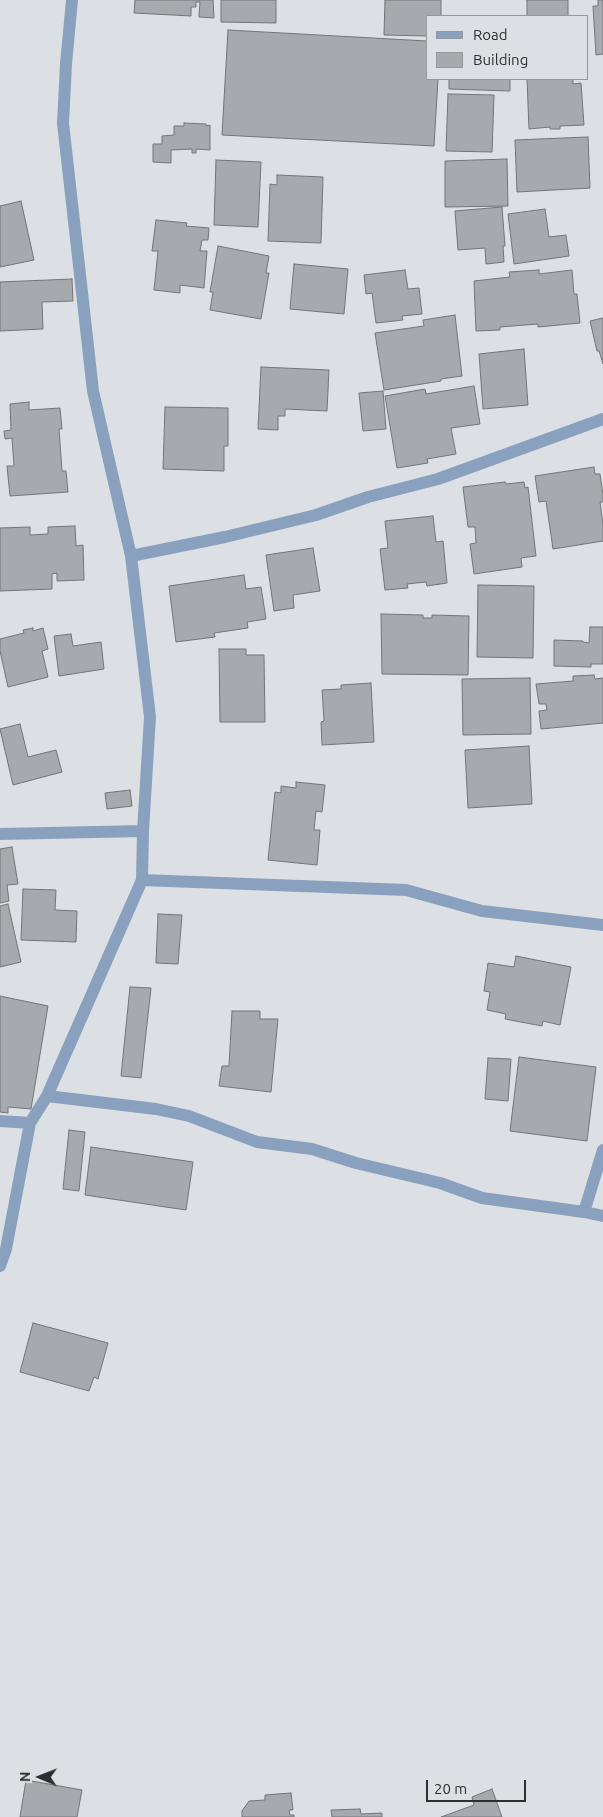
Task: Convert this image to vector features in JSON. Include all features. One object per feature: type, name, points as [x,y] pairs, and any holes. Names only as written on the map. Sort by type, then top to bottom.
[{"type":"street","points":[[0,1266],[6,1249],[30,1124],[47,1096],[142,880],[150,717],[131,556],[93,391],[63,123],[72,0]]},
{"type":"street","points":[[131,556],[225,537],[316,515],[368,497],[438,479],[603,419]]},
{"type":"street","points":[[0,834],[143,831]]},
{"type":"street","points":[[142,880],[406,890],[482,911],[603,925]]},
{"type":"street","points":[[47,1096],[189,1116],[257,1142],[312,1149],[356,1163],[440,1182],[482,1198],[603,1216]]},
{"type":"street","points":[[0,1121],[30,1124]]},
{"type":"street","points":[[584,1212],[603,1150]]},
{"type":"building","points":[[135,0],[213,0],[214,18],[199,17],[200,2],[196,2],[196,7],[191,7],[191,16],[134,13]]},
{"type":"building","points":[[221,0],[276,0],[276,23],[221,22]]},
{"type":"building","points":[[385,0],[441,0],[441,15],[426,15],[426,36],[384,35]]},
{"type":"building","points":[[527,0],[568,0],[568,15],[527,15]]},
{"type":"building","points":[[598,0],[603,0],[603,54],[596,55],[593,6],[598,6]]},
{"type":"building","points":[[228,30],[426,41],[426,80],[438,80],[434,146],[222,135]]},
{"type":"building","points":[[449,80],[510,80],[510,91],[449,89]]},
{"type":"building","points":[[527,80],[573,80],[573,84],[581,83],[584,125],[560,126],[560,129],[550,129],[550,127],[529,129]]},
{"type":"building","points":[[448,94],[494,95],[492,152],[446,151]]},
{"type":"building","points":[[184,123],[210,125],[210,150],[196,149],[196,153],[192,153],[192,149],[171,150],[171,163],[153,162],[153,144],[162,144],[162,136],[174,135],[174,126],[184,126]]},
{"type":"building","points":[[588,137],[590,188],[517,192],[515,140]]},
{"type":"building","points":[[507,159],[508,206],[445,207],[445,161]]},
{"type":"building","points":[[216,160],[261,162],[258,227],[214,225]]},
{"type":"building","points":[[277,175],[323,177],[321,243],[268,241],[270,184],[277,185]]},
{"type":"building","points":[[21,201],[34,260],[0,267],[0,206]]},
{"type":"building","points":[[502,207],[505,246],[503,246],[504,262],[486,264],[485,248],[458,250],[455,211]]},
{"type":"building","points":[[545,209],[549,237],[566,235],[569,256],[514,264],[508,214]]},
{"type":"building","points":[[156,220],[187,223],[186,226],[209,228],[208,240],[202,240],[200,251],[207,251],[204,288],[180,285],[180,293],[154,290],[158,251],[152,251]]},
{"type":"building","points":[[218,246],[269,256],[266,273],[269,273],[261,319],[210,310],[213,292],[210,292]]},
{"type":"building","points":[[294,264],[348,269],[344,314],[290,309]]},
{"type":"building","points":[[405,270],[408,289],[419,288],[422,314],[402,316],[403,320],[376,323],[372,293],[366,294],[364,275]]},
{"type":"building","points":[[539,270],[539,274],[572,270],[574,294],[577,294],[580,323],[538,327],[538,324],[500,327],[500,330],[476,331],[474,281],[510,277],[509,272]]},
{"type":"building","points":[[72,279],[73,301],[42,302],[43,329],[0,331],[0,282]]},
{"type":"building","points":[[455,315],[462,376],[384,390],[375,333],[424,326],[423,320]]},
{"type":"building","points":[[603,318],[603,364],[599,351],[597,351],[590,321]]},
{"type":"building","points":[[524,349],[528,405],[483,409],[479,354]]},
{"type":"building","points":[[261,367],[329,370],[327,411],[285,409],[285,416],[278,416],[278,430],[258,429]]},
{"type":"building","points":[[474,386],[480,424],[451,428],[456,454],[427,459],[428,463],[397,468],[385,396],[425,389],[426,394]]},
{"type":"building","points":[[383,391],[386,429],[363,431],[359,393]]},
{"type":"building","points":[[29,402],[29,410],[60,408],[62,429],[59,429],[62,471],[66,471],[68,492],[10,496],[7,466],[14,466],[12,438],[5,439],[4,431],[11,430],[10,404]]},
{"type":"building","points":[[165,407],[228,408],[228,446],[224,446],[224,471],[163,469]]},
{"type":"building","points":[[594,467],[595,474],[600,474],[603,495],[603,502],[600,502],[603,541],[553,549],[546,501],[539,502],[535,476]]},
{"type":"building","points":[[505,482],[506,484],[524,482],[525,488],[528,487],[536,556],[521,558],[522,567],[474,574],[470,544],[476,543],[475,527],[468,527],[463,487]]},
{"type":"building","points":[[433,516],[436,542],[443,541],[447,583],[427,586],[426,582],[407,584],[408,588],[385,590],[380,549],[388,548],[385,521]]},
{"type":"building","points":[[75,526],[76,546],[83,545],[84,580],[57,581],[57,573],[52,574],[52,589],[0,591],[0,528],[30,527],[30,535],[48,534],[48,527]]},
{"type":"building","points":[[313,548],[320,591],[293,595],[294,608],[274,611],[266,555]]},
{"type":"building","points":[[244,575],[246,589],[261,587],[266,619],[247,622],[248,628],[214,633],[215,637],[176,642],[169,586]]},
{"type":"building","points":[[478,585],[534,586],[533,658],[477,657]]},
{"type":"building","points":[[381,614],[423,615],[423,618],[432,618],[432,615],[469,616],[468,675],[382,674]]},
{"type":"building","points":[[590,627],[603,627],[603,664],[591,664],[591,667],[554,666],[554,640],[589,643]]},
{"type":"building","points":[[33,628],[33,631],[43,628],[48,649],[42,651],[48,677],[8,687],[0,651],[0,639],[24,633],[23,630]]},
{"type":"building","points":[[71,634],[73,646],[101,642],[104,669],[59,676],[54,636]]},
{"type":"building","points":[[219,649],[246,649],[246,655],[264,655],[265,722],[220,722]]},
{"type":"building","points":[[594,675],[595,679],[603,678],[603,723],[541,729],[539,711],[547,710],[546,704],[539,704],[536,684],[573,681],[573,676]]},
{"type":"building","points":[[530,678],[531,734],[463,735],[462,679]]},
{"type":"building","points":[[371,683],[374,742],[322,745],[321,722],[324,721],[322,690],[341,689],[341,685]]},
{"type":"building","points":[[20,724],[28,757],[56,750],[62,772],[13,785],[0,729]]},
{"type":"building","points":[[529,746],[532,804],[468,808],[465,750]]},
{"type":"building","points":[[296,782],[325,785],[322,812],[316,811],[314,830],[320,830],[317,865],[268,860],[275,792],[281,793],[281,786],[296,788]]},
{"type":"building","points":[[130,790],[132,806],[107,809],[105,793]]},
{"type":"building","points":[[12,847],[18,884],[7,885],[9,901],[0,903],[0,849]]},
{"type":"building","points":[[23,889],[56,890],[55,910],[77,911],[76,942],[21,940]]},
{"type":"building","points":[[8,904],[21,962],[0,967],[0,906]]},
{"type":"building","points":[[158,914],[182,915],[178,964],[156,963]]},
{"type":"building","points":[[516,956],[571,967],[560,1025],[543,1021],[542,1026],[505,1019],[506,1014],[487,1010],[490,992],[484,991],[488,963],[514,967]]},
{"type":"building","points":[[130,987],[151,988],[141,1078],[121,1076]]},
{"type":"building","points":[[0,996],[48,1006],[31,1109],[8,1107],[8,1113],[0,1112]]},
{"type":"building","points":[[232,1011],[260,1011],[260,1019],[278,1019],[271,1092],[219,1086],[222,1066],[229,1066]]},
{"type":"building","points":[[519,1057],[596,1067],[587,1141],[510,1131]]},
{"type":"building","points":[[488,1058],[511,1059],[508,1101],[485,1099]]},
{"type":"building","points":[[69,1130],[85,1132],[79,1191],[63,1189]]},
{"type":"building","points":[[91,1147],[193,1162],[186,1210],[85,1195]]},
{"type":"building","points":[[33,1323],[108,1343],[98,1379],[94,1377],[89,1391],[20,1372]]},
{"type":"building","points":[[26,1780],[82,1790],[77,1817],[20,1817]]},
{"type":"building","points":[[492,1789],[502,1817],[441,1817],[474,1805],[472,1797]]},
{"type":"building","points":[[291,1793],[293,1810],[289,1810],[290,1815],[294,1815],[294,1817],[242,1817],[242,1811],[249,1801],[265,1800],[265,1795]]},
{"type":"building","points":[[360,1809],[361,1814],[382,1813],[382,1817],[332,1817],[331,1810]]}]
